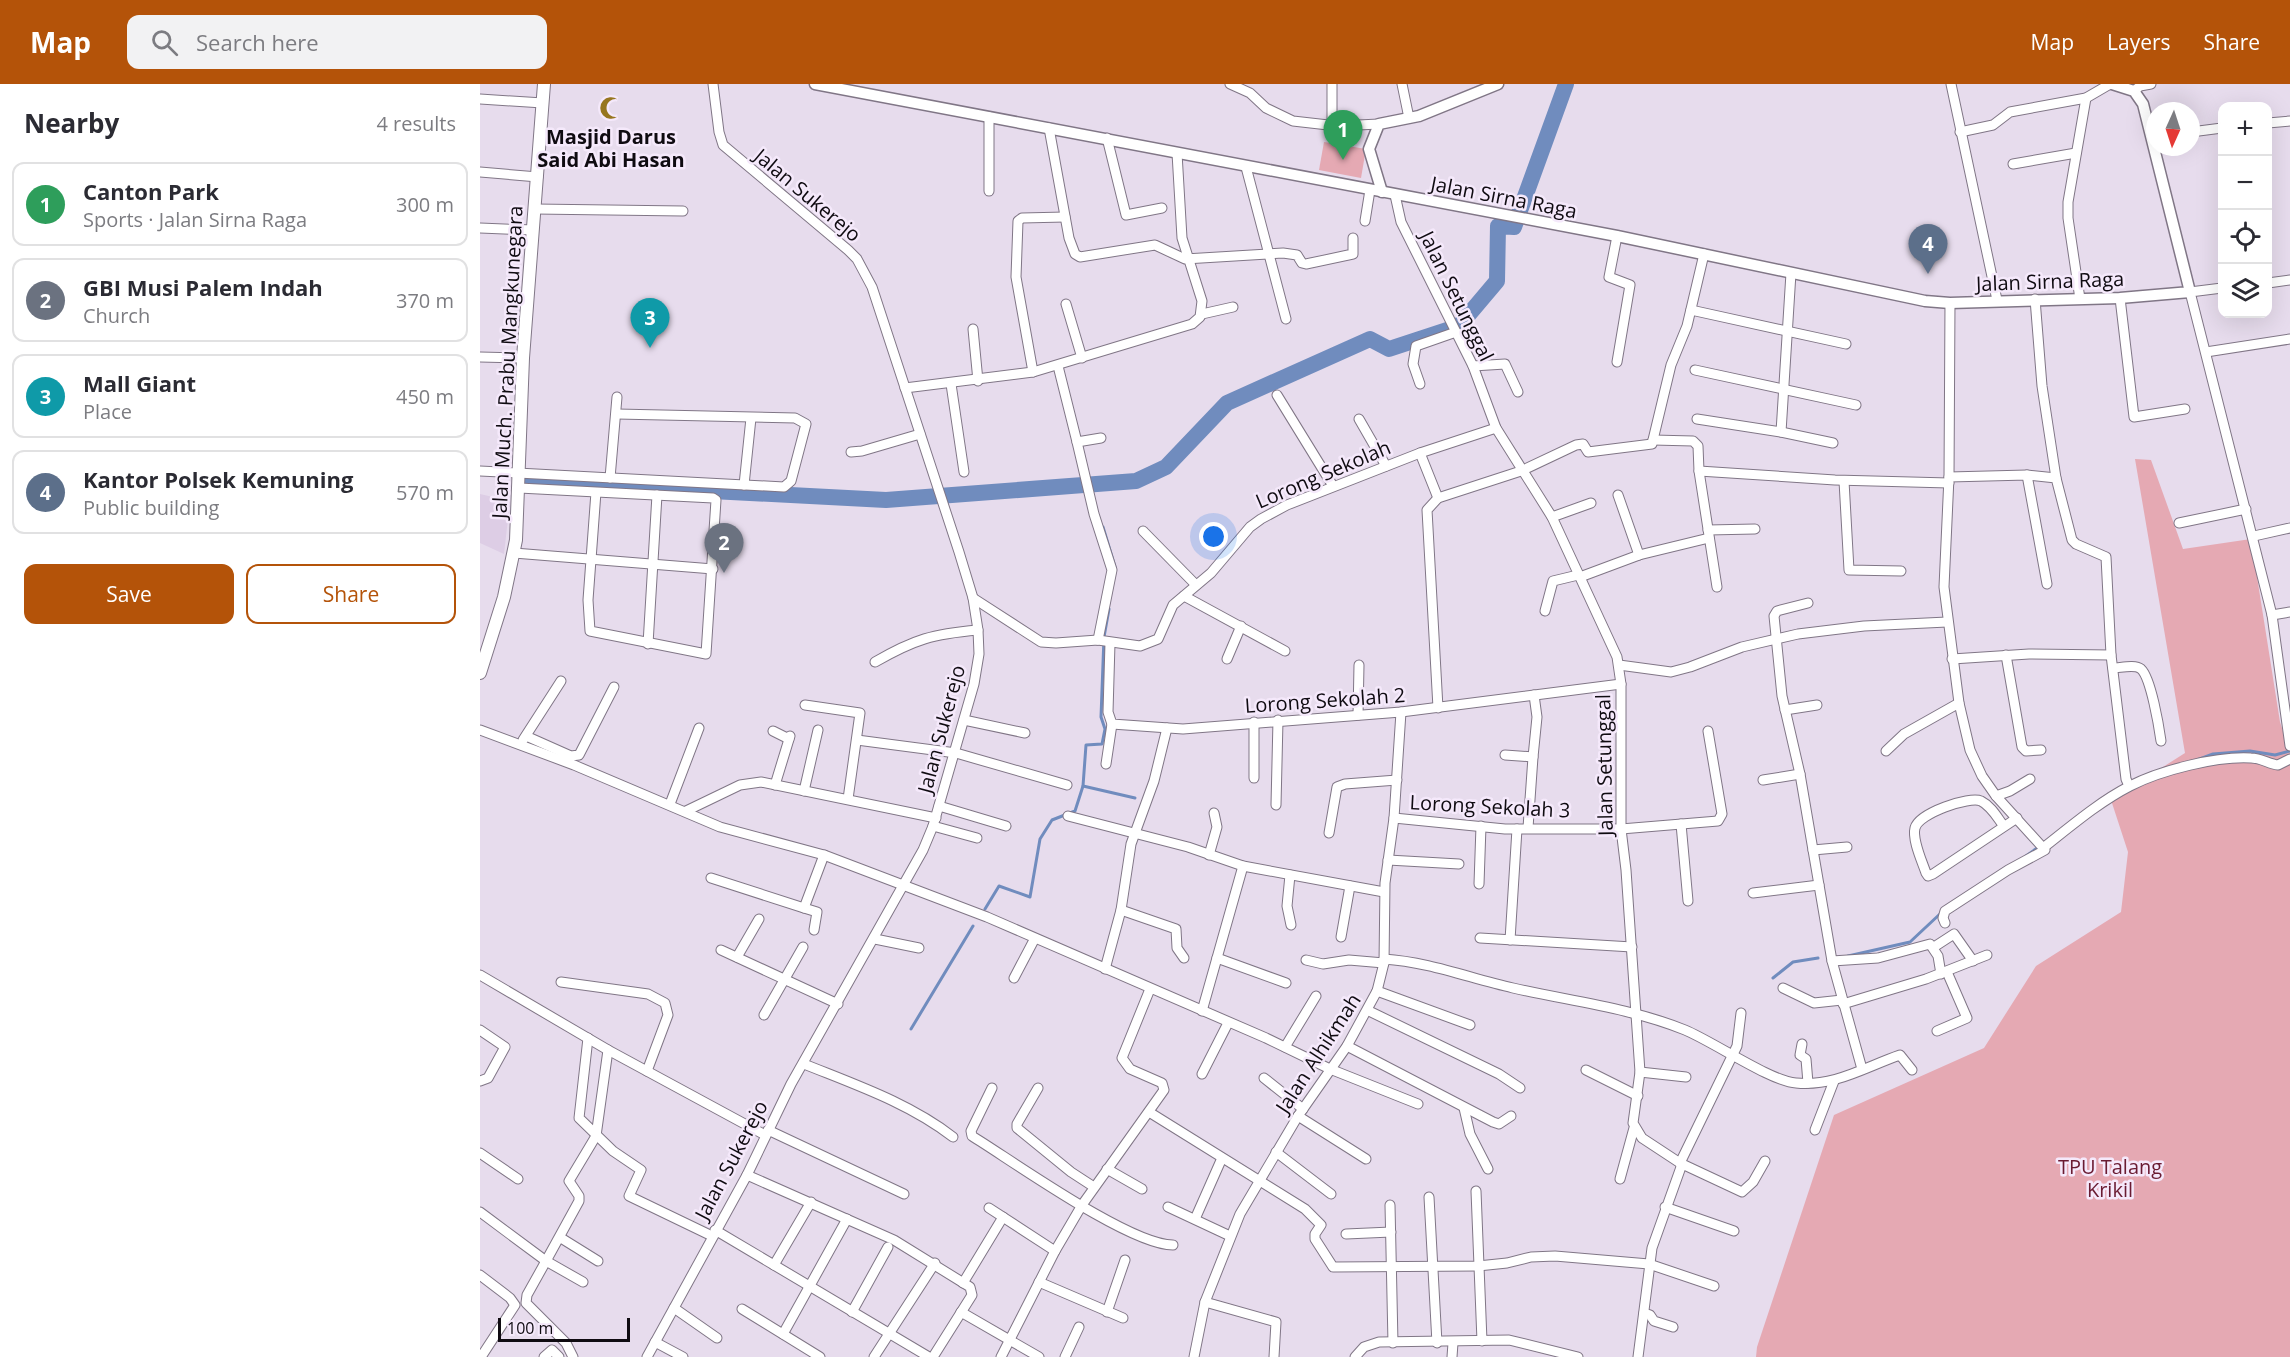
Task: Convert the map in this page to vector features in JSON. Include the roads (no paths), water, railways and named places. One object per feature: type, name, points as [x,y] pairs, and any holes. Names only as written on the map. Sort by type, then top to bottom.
[{"type":"main road","name":"Jalan Much. Prabu Mangkunegara","points":[[480,673],[504,597],[514,553],[520,472],[523,358],[544,84]]},
{"type":"street","name":"Jalan Sukerejo","points":[[647,1357],[713,1233],[747,1175],[804,1064],[904,886],[935,822],[956,753],[978,666],[978,630],[973,598],[872,287],[857,259],[723,146],[713,84]]},
{"type":"street","name":"Jalan Sirna Raga","points":[[815,84],[1617,236],[1925,301],[1950,303],[2035,298],[2120,298],[2190,292]]},
{"type":"street","points":[[1230,84],[1250,93],[1266,108],[1281,116],[1301,123],[1332,126],[1379,124],[1409,118],[1492,85]]},
{"type":"street","points":[[1332,84],[1332,126]]},
{"type":"street","points":[[1402,84],[1409,118]]},
{"type":"street","points":[[1951,84],[1997,300]]},
{"type":"street","points":[[1960,132],[1993,124],[2010,112],[2086,98],[2111,84],[2134,92],[2143,104],[2146,114]]},
{"type":"street","points":[[2134,92],[2139,86],[2151,84]]},
{"type":"street","points":[[2080,299],[2068,218],[2086,98]]},
{"type":"street","points":[[480,99],[543,103]]},
{"type":"street","points":[[989,117],[989,191]]},
{"type":"street","points":[[2272,123],[2290,121]]},
{"type":"street","points":[[1379,124],[1369,147],[1382,192]]},
{"type":"street","points":[[1049,128],[1069,238],[1077,256],[1155,245],[1173,256],[1188,259],[1268,256],[1283,253],[1297,255],[1302,263],[1306,264],[1353,254],[1353,238]]},
{"type":"street","points":[[2200,131],[2218,129]]},
{"type":"street","points":[[1107,138],[1126,215],[1162,208]]},
{"type":"street","points":[[1177,153],[1182,238],[1202,301],[1202,314]]},
{"type":"street","points":[[2013,164],[2076,153]]},
{"type":"street","points":[[2157,156],[2272,615],[2290,746]]},
{"type":"street","points":[[1246,167],[1286,319]]},
{"type":"street","points":[[480,172],[538,177]]},
{"type":"street","points":[[1365,221],[1370,190]]},
{"type":"street","name":"Jalan Setunggal","points":[[1395,195],[1401,222],[1473,366],[1496,428],[1552,517],[1615,648],[1619,665],[1621,829],[1640,1072],[1634,1128],[1620,1179]]},
{"type":"street","points":[[535,209],[683,211]]},
{"type":"street","points":[[1034,372],[1016,277],[1018,221],[1022,218],[1065,217]]},
{"type":"street","points":[[480,228],[533,230]]},
{"type":"street","points":[[1617,236],[1609,275],[1630,285],[1617,362]]},
{"type":"street","points":[[1438,708],[1427,510],[1438,498],[1521,471],[1576,445],[1582,444],[1589,452],[1650,445],[1704,254]]},
{"type":"street","points":[[1781,432],[1791,273]]},
{"type":"street","points":[[2272,282],[2290,280]]},
{"type":"street","points":[[2190,292],[2218,289]]},
{"type":"street","points":[[2035,298],[2042,386],[2056,478],[2072,540],[2106,557],[2111,655],[2128,783]]},
{"type":"street","points":[[2120,298],[2133,416],[2185,409]]},
{"type":"street","points":[[1945,923],[1943,918],[1945,911],[2045,850],[1996,796],[1982,776],[1970,750],[1959,704],[1947,622],[1944,564],[1949,480],[1950,303]]},
{"type":"street","points":[[1066,304],[1082,358]]},
{"type":"street","points":[[905,388],[978,381],[1034,372],[1192,324],[1202,314],[1233,307]]},
{"type":"street","points":[[1690,310],[1846,344]]},
{"type":"street","points":[[973,329],[978,381]]},
{"type":"street","points":[[1420,384],[1413,364],[1416,346],[1454,329]]},
{"type":"street","points":[[2206,352],[2290,339]]},
{"type":"street","points":[[480,357],[523,358]]},
{"type":"street","points":[[1473,366],[1505,364],[1518,392]]},
{"type":"street","points":[[1058,366],[1086,483],[1112,570],[1104,641],[1108,712],[1112,724],[1106,764]]},
{"type":"street","points":[[1695,370],[1856,405]]},
{"type":"street","points":[[951,384],[964,472]]},
{"type":"street","points":[[1277,395],[1333,486]]},
{"type":"street","points":[[610,478],[617,396]]},
{"type":"street","points":[[480,471],[787,485],[791,481],[806,424],[795,418],[617,414]]},
{"type":"street","points":[[744,484],[751,417]]},
{"type":"street","points":[[1359,418],[1386,466]]},
{"type":"street","points":[[1697,419],[1781,432],[1833,444]]},
{"type":"street","name":"Lorong Sekolah","points":[[973,598],[1041,642],[1104,641],[1140,646],[1158,639],[1171,608],[1222,563],[1250,527],[1261,519],[1333,486],[1420,453],[1496,428]]},
{"type":"street","points":[[851,452],[862,451],[920,434]]},
{"type":"street","points":[[1077,442],[1101,438]]},
{"type":"street","points":[[1653,440],[1695,442],[1717,587]]},
{"type":"street","points":[[1420,453],[1438,498]]},
{"type":"street","points":[[1699,471],[1845,480],[1949,480],[2027,475],[2056,478]]},
{"type":"street","points":[[2027,475],[2047,584]]},
{"type":"street","points":[[1845,480],[1849,570],[1901,571]]},
{"type":"street","points":[[519,488],[657,495],[716,500],[706,654],[590,631],[590,558],[596,492]]},
{"type":"street","points":[[648,644],[657,495]]},
{"type":"street","points":[[1618,495],[1639,555]]},
{"type":"street","points":[[1552,517],[1591,503]]},
{"type":"street","points":[[2179,523],[2246,509]]},
{"type":"street","points":[[2254,536],[2290,528]]},
{"type":"street","points":[[1545,611],[1553,581],[1579,576],[1708,534],[1755,529]]},
{"type":"street","points":[[1143,531],[1196,585]]},
{"type":"street","points":[[514,553],[713,569]]},
{"type":"street","points":[[1184,596],[1285,651]]},
{"type":"street","points":[[1808,603],[1775,613],[1776,639],[1785,710],[1800,774],[1832,962],[1862,1069]]},
{"type":"street","points":[[2272,615],[2290,612]]},
{"type":"street","points":[[1619,665],[1660,672],[1681,670],[1732,650],[1776,639],[1864,626],[1947,622]]},
{"type":"street","points":[[1227,659],[1241,626]]},
{"type":"street","points":[[875,662],[910,642],[929,636],[978,630]]},
{"type":"street","points":[[1952,659],[2006,655],[2111,655]]},
{"type":"street","points":[[2006,655],[2022,747],[2026,751],[2041,750]]},
{"type":"street","points":[[1358,715],[1359,665]]},
{"type":"street","points":[[2113,668],[2135,667],[2143,672],[2156,706],[2161,741]]},
{"type":"street","points":[[523,740],[561,681]]},
{"type":"street","name":"Lorong Sekolah 2","points":[[1112,724],[1167,728],[1401,712],[1621,684]]},
{"type":"street","points":[[480,730],[523,740],[571,756],[579,755],[614,687]]},
{"type":"street","points":[[1528,828],[1537,717],[1533,695]]},
{"type":"street","points":[[1886,751],[1904,734],[1959,704]]},
{"type":"street","points":[[805,705],[859,712],[848,800]]},
{"type":"street","points":[[1785,710],[1817,705]]},
{"type":"street","name":"Jalan Alhikmah","points":[[1194,1357],[1205,1302],[1230,1236],[1259,1179],[1300,1113],[1347,1047],[1369,1011],[1377,991],[1384,961],[1384,892],[1394,818],[1401,712]]},
{"type":"street","points":[[964,720],[1025,733]]},
{"type":"street","points":[[1276,805],[1278,720]]},
{"type":"street","points":[[1254,722],[1254,778]]},
{"type":"street","points":[[670,804],[699,728]]},
{"type":"street","points":[[1105,969],[1121,910],[1134,833],[1154,781],[1167,728]]},
{"type":"street","points":[[804,790],[818,730]]},
{"type":"street","name":"Lorong Sekolah 3","points":[[1394,818],[1517,829],[1621,829],[1718,821],[1721,818],[1708,731]]},
{"type":"street","points":[[773,732],[789,737],[775,785]]},
{"type":"street","points":[[523,740],[736,832],[824,855],[987,918],[1286,1047],[1330,1069],[1418,1104]]},
{"type":"street","points":[[857,740],[956,753],[1067,785]]},
{"type":"street","points":[[1505,755],[1533,757]]},
{"type":"street","points":[[2041,845],[2128,783],[2203,764],[2254,758],[2278,765],[2290,759]]},
{"type":"street","points":[[1763,780],[1800,774]]},
{"type":"street","points":[[1996,796],[2030,779]]},
{"type":"street","points":[[1329,833],[1337,787],[1345,784],[1397,780]]},
{"type":"street","points":[[686,811],[744,783],[775,785],[848,800],[935,822],[976,838]]},
{"type":"street","points":[[2003,825],[1987,804],[1977,800],[1960,802],[1928,814],[1917,823],[1914,834],[1926,873],[1928,876],[1933,874],[2003,825],[2017,818]]},
{"type":"street","points":[[939,806],[1006,826]]},
{"type":"street","points":[[1209,855],[1217,827],[1214,813]]},
{"type":"street","points":[[1068,816],[1243,866],[1384,892]]},
{"type":"street","points":[[1681,824],[1688,902]]},
{"type":"street","points":[[1479,884],[1481,826]]},
{"type":"street","points":[[1510,940],[1517,829]]},
{"type":"street","points":[[1813,850],[1847,847]]},
{"type":"street","points":[[804,908],[824,855]]},
{"type":"street","points":[[1388,860],[1458,864]]},
{"type":"street","points":[[1202,1011],[1243,866]]},
{"type":"street","points":[[1290,875],[1287,906],[1291,925]]},
{"type":"street","points":[[711,878],[817,912],[814,930]]},
{"type":"street","points":[[1753,893],[1819,885]]},
{"type":"street","points":[[1341,937],[1350,886]]},
{"type":"street","points":[[1121,910],[1176,929],[1177,948],[1184,958]]},
{"type":"street","points":[[737,957],[759,919]]},
{"type":"street","points":[[1934,947],[1954,934],[1973,961]]},
{"type":"street","points":[[1480,938],[1632,947]]},
{"type":"street","points":[[874,939],[920,948]]},
{"type":"street","points":[[1014,978],[1034,940]]},
{"type":"street","points":[[1832,962],[1878,958],[1926,944],[1934,947],[1944,973],[1967,1018],[1937,1031]]},
{"type":"street","points":[[764,1015],[802,946]]},
{"type":"street","points":[[722,950],[838,1004]]},
{"type":"street","points":[[1783,988],[1814,1003],[1843,1002],[1944,973],[1987,955]]},
{"type":"street","points":[[1217,958],[1286,983]]},
{"type":"street","points":[[1305,960],[1323,964],[1349,960],[1426,964],[1483,981],[1637,1013],[1685,1030],[1792,1083],[1834,1082],[1900,1055],[1912,1070]]},
{"type":"street","points":[[480,975],[608,1050],[767,1133],[904,1194]]},
{"type":"street","points":[[561,982],[648,994],[665,1003],[668,1015],[647,1071]]},
{"type":"street","points":[[1001,1357],[1055,1251],[1082,1205],[1163,1091],[1164,1084],[1130,1069],[1125,1065],[1122,1055],[1150,989]]},
{"type":"street","points":[[1377,991],[1470,1025]]},
{"type":"street","points":[[1286,1047],[1316,996]]},
{"type":"street","points":[[1369,1011],[1499,1074],[1520,1088]]},
{"type":"street","points":[[1638,1357],[1649,1264],[1665,1207],[1680,1174],[1680,1163],[1740,1037],[1741,1013]]},
{"type":"street","points":[[1202,1074],[1228,1023]]},
{"type":"street","points":[[480,1030],[505,1047],[488,1078],[480,1081]]},
{"type":"street","points":[[588,1038],[578,1116],[596,1136],[641,1170],[628,1196],[713,1233],[774,1265],[931,1357],[973,1293],[963,1283],[901,1243],[747,1175]]},
{"type":"street","points":[[1802,1044],[1800,1055],[1806,1059],[1808,1083]]},
{"type":"street","points":[[1347,1047],[1497,1124],[1511,1116]]},
{"type":"street","points":[[573,1357],[566,1343],[526,1303],[527,1295],[561,1238],[580,1199],[570,1180],[596,1136],[608,1050]]},
{"type":"street","points":[[804,1064],[882,1096],[929,1119],[953,1137]]},
{"type":"street","points":[[1586,1070],[1638,1096]]},
{"type":"street","points":[[1640,1072],[1686,1077]]},
{"type":"street","points":[[1264,1078],[1300,1113],[1366,1159]]},
{"type":"street","points":[[1815,1130],[1834,1082]]},
{"type":"street","points":[[992,1088],[971,1134],[1082,1205],[1156,1243],[1173,1245]]},
{"type":"street","points":[[1038,1088],[1017,1128],[1094,1187]]},
{"type":"street","points":[[1464,1108],[1470,1134],[1488,1169]]},
{"type":"street","points":[[1149,1112],[1305,1209],[1319,1222],[1321,1228],[1315,1234],[1315,1239],[1332,1267],[1478,1266],[1507,1263],[1531,1257],[1555,1256],[1649,1264],[1714,1286]]},
{"type":"street","points":[[1634,1128],[1642,1138],[1680,1163],[1742,1192],[1753,1182],[1765,1161]]},
{"type":"street","points":[[480,1152],[518,1179]]},
{"type":"street","points":[[1276,1152],[1331,1194]]},
{"type":"street","points":[[1195,1219],[1222,1158]]},
{"type":"street","points":[[1107,1169],[1142,1189]]},
{"type":"street","points":[[1476,1191],[1482,1341]]},
{"type":"street","points":[[1429,1197],[1437,1342]]},
{"type":"street","points":[[774,1265],[811,1202]]},
{"type":"street","points":[[1390,1205],[1393,1342]]},
{"type":"street","points":[[1167,1207],[1230,1236]]},
{"type":"street","points":[[1665,1207],[1734,1231]]},
{"type":"street","points":[[989,1208],[1055,1251]]},
{"type":"street","points":[[480,1212],[546,1261],[583,1282]]},
{"type":"street","points":[[963,1283],[1003,1217]]},
{"type":"street","points":[[783,1334],[847,1219]]},
{"type":"street","points":[[1346,1234],[1391,1232]]},
{"type":"street","points":[[561,1238],[598,1261]]},
{"type":"street","points":[[852,1312],[888,1247]]},
{"type":"street","points":[[1107,1312],[1125,1260]]},
{"type":"street","points":[[874,1357],[935,1263]]},
{"type":"street","points":[[480,1275],[510,1298],[515,1305],[482,1350]]},
{"type":"street","points":[[1039,1282],[1123,1318]]},
{"type":"street","points":[[1205,1302],[1276,1322],[1274,1357]]},
{"type":"street","points":[[674,1308],[717,1338]]},
{"type":"street","points":[[742,1309],[820,1357]]},
{"type":"street","points":[[962,1312],[1039,1357]]},
{"type":"street","points":[[1644,1313],[1650,1315],[1654,1321],[1673,1327]]},
{"type":"street","points":[[1065,1357],[1079,1328]]},
{"type":"street","points":[[1354,1357],[1372,1343],[1509,1340],[1578,1357]]},
{"type":"street","points":[[655,1342],[683,1357]]},
{"type":"street","points":[[1452,1357],[1454,1342]]},
{"type":"street","points":[[544,1357],[552,1350],[559,1357]]},
{"type":"waterway","points":[[520,481],[886,500],[1136,481],[1166,467],[1227,403],[1370,339],[1389,349],[1459,326],[1497,281],[1498,226],[1514,227],[1566,84]]},
{"type":"waterway","points":[[1103,527],[1115,567]]},
{"type":"waterway","points":[[985,909],[999,886],[1030,897],[1040,839],[1052,820],[1075,811],[1083,786],[1086,745],[1102,744],[1105,729],[1101,717],[1104,637],[1109,609]]},
{"type":"waterway","points":[[2197,760],[2213,754],[2250,751],[2275,755],[2290,751]]},
{"type":"waterway","points":[[1083,786],[1135,798]]},
{"type":"waterway","points":[[2026,856],[2040,846]]},
{"type":"waterway","points":[[1848,956],[1910,942],[1941,913]]},
{"type":"waterway","points":[[911,1029],[973,926]]},
{"type":"waterway","points":[[1773,978],[1793,962],[1818,958]]},
{"type":"place","name":"Masjid Darus Said Abi Hasan","points":[[611,108]]},
{"type":"place","name":"Canton Park","points":[[1343,160]]},
{"type":"place","name":"Kantor Polsek Kemuning","points":[[1928,274]]},
{"type":"place","name":"Mall Giant","points":[[650,348]]},
{"type":"place","name":"GBI Musi Palem Indah","points":[[724,573]]},
{"type":"park label","name":"TPU Talang Krikil","points":[[2110,1178]]}]
